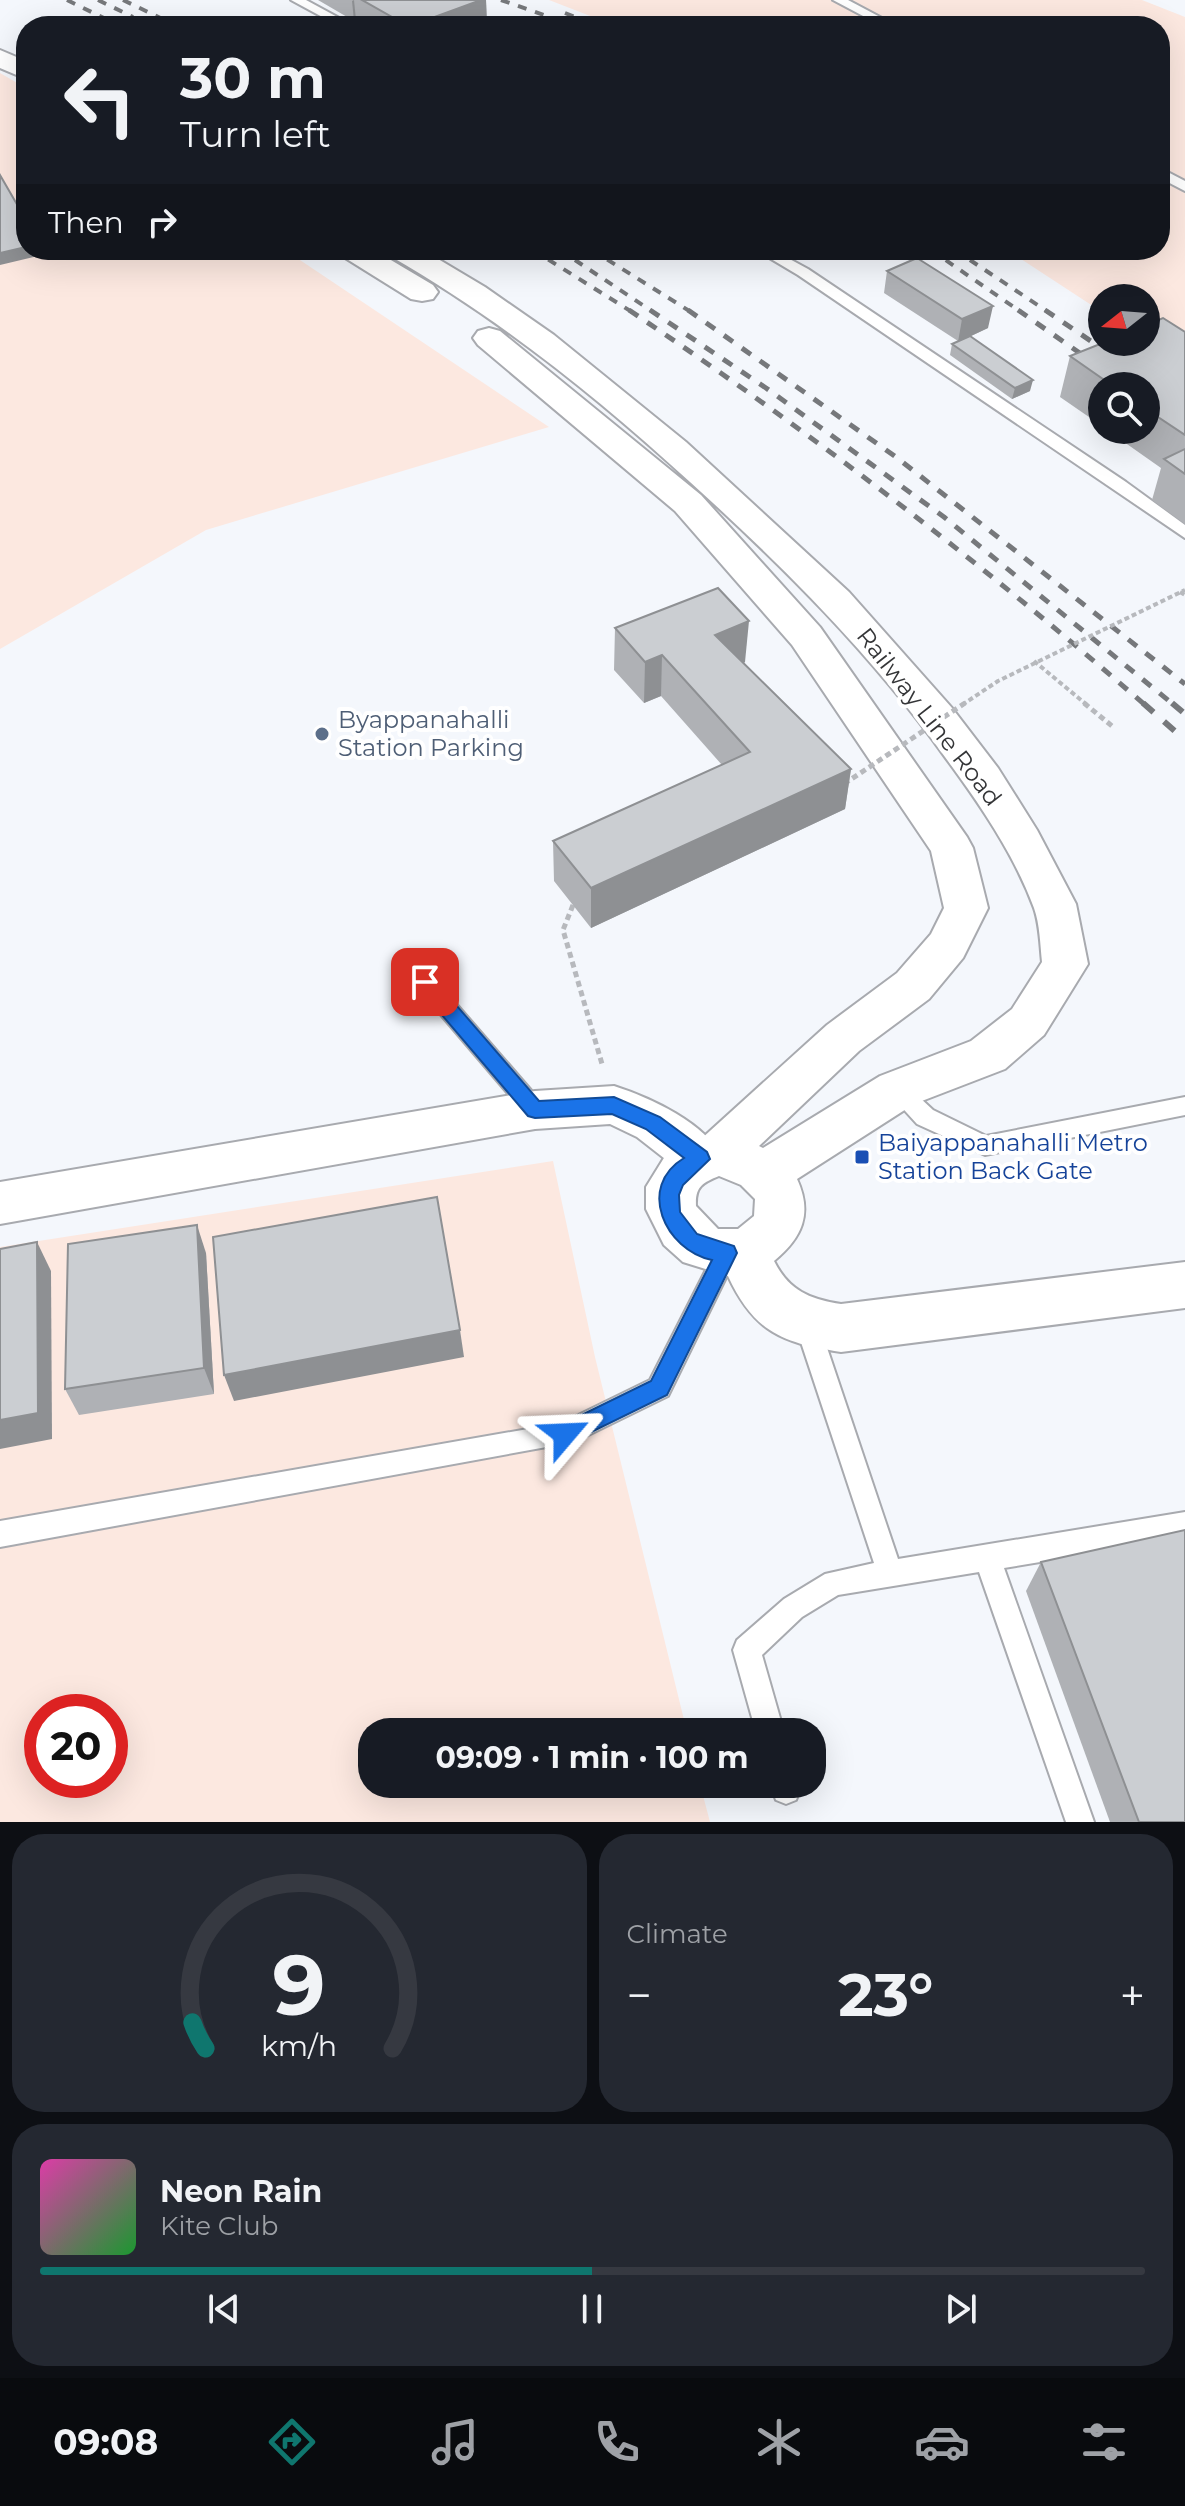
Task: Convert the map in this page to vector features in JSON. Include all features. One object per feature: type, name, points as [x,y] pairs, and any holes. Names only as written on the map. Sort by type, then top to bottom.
[{"type":"main road","name":"Railway Line Road","points":[[370,260],[463,316],[688,503],[806,636],[952,848],[966,908],[947,946],[913,986],[843,1038],[708,1157]]},
{"type":"main road","name":"Railway Line Road","points":[[418,260],[462,286],[601,385],[745,511],[883,652],[959,747],[1009,818],[1056,907],[1065,964],[1028,1022],[988,1055],[897,1090],[765,1173]]},
{"type":"main road","points":[[708,1157],[751,1162],[776,1186],[779,1217],[772,1231],[760,1243],[735,1252],[706,1249],[689,1240],[677,1227],[670,1212],[669,1195],[675,1180],[686,1167],[708,1157]]},
{"type":"main road","points":[[735,1252],[777,1310],[807,1324],[841,1328],[1185,1285]]},
{"type":"street","points":[[0,1203],[535,1110],[614,1105],[653,1123],[708,1157]]},
{"type":"lane","points":[[297,0],[328,16]]},
{"type":"lane","points":[[839,0],[871,16]]},
{"type":"lane","points":[[781,260],[1120,485],[1185,533]]},
{"type":"lane","points":[[425,982],[535,1110]]},
{"type":"lane","points":[[897,1090],[925,1117],[985,1146],[1185,1106]]},
{"type":"lane","points":[[0,1534],[565,1434],[659,1388],[735,1252]]},
{"type":"lane","points":[[807,1324],[890,1573]]},
{"type":"lane","points":[[766,1718],[747,1650],[793,1608],[834,1583],[1185,1525]]},
{"type":"lane","points":[[987,1557],[1080,1822]]},
{"type":"path","points":[[843,785],[998,681],[1034,661],[1183,592]]},
{"type":"path","points":[[1034,661],[1112,726]]},
{"type":"path","points":[[573,905],[563,930],[614,1105]]},
{"type":"shaded area","points":[[549,0],[1142,0],[1185,17],[1185,366],[1160,350],[1160,284],[1088,284],[1088,303],[1022,260],[1170,260],[1170,16],[590,16]]},
{"type":"shaded area","points":[[0,73],[16,82],[16,260],[300,260],[549,427],[206,530],[0,649]]},
{"type":"shaded area","points":[[553,1161],[595,1357],[684,1718],[358,1718],[358,1798],[704,1798],[710,1822],[0,1822],[0,1247]]},
{"type":"building","points":[[362,0],[481,0],[437,16],[390,16]]},
{"type":"building","points":[[0,175],[16,203],[16,249],[0,253]]},
{"type":"building","points":[[912,260],[920,260],[993,306],[962,319],[887,271]]},
{"type":"building","points":[[1163,318],[1185,332],[1185,435],[1160,418],[1160,372],[1093,372],[1070,356],[1088,349],[1088,356],[1160,356],[1160,319]]},
{"type":"building","points":[[970,336],[1033,380],[1015,388],[952,344]]},
{"type":"building","points":[[1185,449],[1185,474],[1164,459]]},
{"type":"building","points":[[718,588],[749,621],[715,635],[851,769],[591,888],[553,841],[750,752],[662,655],[645,662],[615,628]]},
{"type":"building","points":[[437,1197],[460,1330],[224,1375],[213,1237]]},
{"type":"building","points":[[197,1225],[204,1368],[65,1389],[68,1244]]},
{"type":"building","points":[[37,1242],[38,1413],[0,1420],[0,1249]]},
{"type":"building","points":[[1185,1530],[1185,1822],[1139,1822],[1041,1562]]},
{"type":"railway","points":[[67,0],[100,16]]},
{"type":"railway","points":[[98,0],[131,16]]},
{"type":"railway","points":[[123,0],[156,16]]},
{"type":"railway","points":[[501,0],[547,16]]},
{"type":"railway","points":[[565,13],[573,16]]},
{"type":"railway","points":[[549,260],[631,311]]},
{"type":"railway","points":[[575,260],[650,310]]},
{"type":"railway","points":[[608,260],[690,311]]},
{"type":"railway","points":[[946,260],[1021,312]]},
{"type":"railway","points":[[970,260],[1045,310]]},
{"type":"railway","points":[[650,310],[766,388],[944,517],[1174,705]]},
{"type":"railway","points":[[1018,310],[1107,372]]},
{"type":"railway","points":[[1045,310],[1116,358]]},
{"type":"railway","points":[[631,311],[893,499],[1145,705]]},
{"type":"railway","points":[[690,311],[896,457],[1185,684]]},
{"type":"railway","points":[[1143,703],[1185,740]]},
{"type":"railway","points":[[1172,703],[1185,714]]},
{"type":"place","name":"Byappanahalli Station Parking","points":[[322,734]]},
{"type":"place","name":"Baiyappanahalli Metro Station Back Gate","points":[[862,1157]]},
{"type":"route","points":[[425,982],[535,1110],[614,1105],[653,1123],[700,1159],[686,1167],[675,1180],[669,1195],[670,1212],[677,1227],[689,1240],[706,1249],[726,1253],[659,1388],[565,1434]]}]
